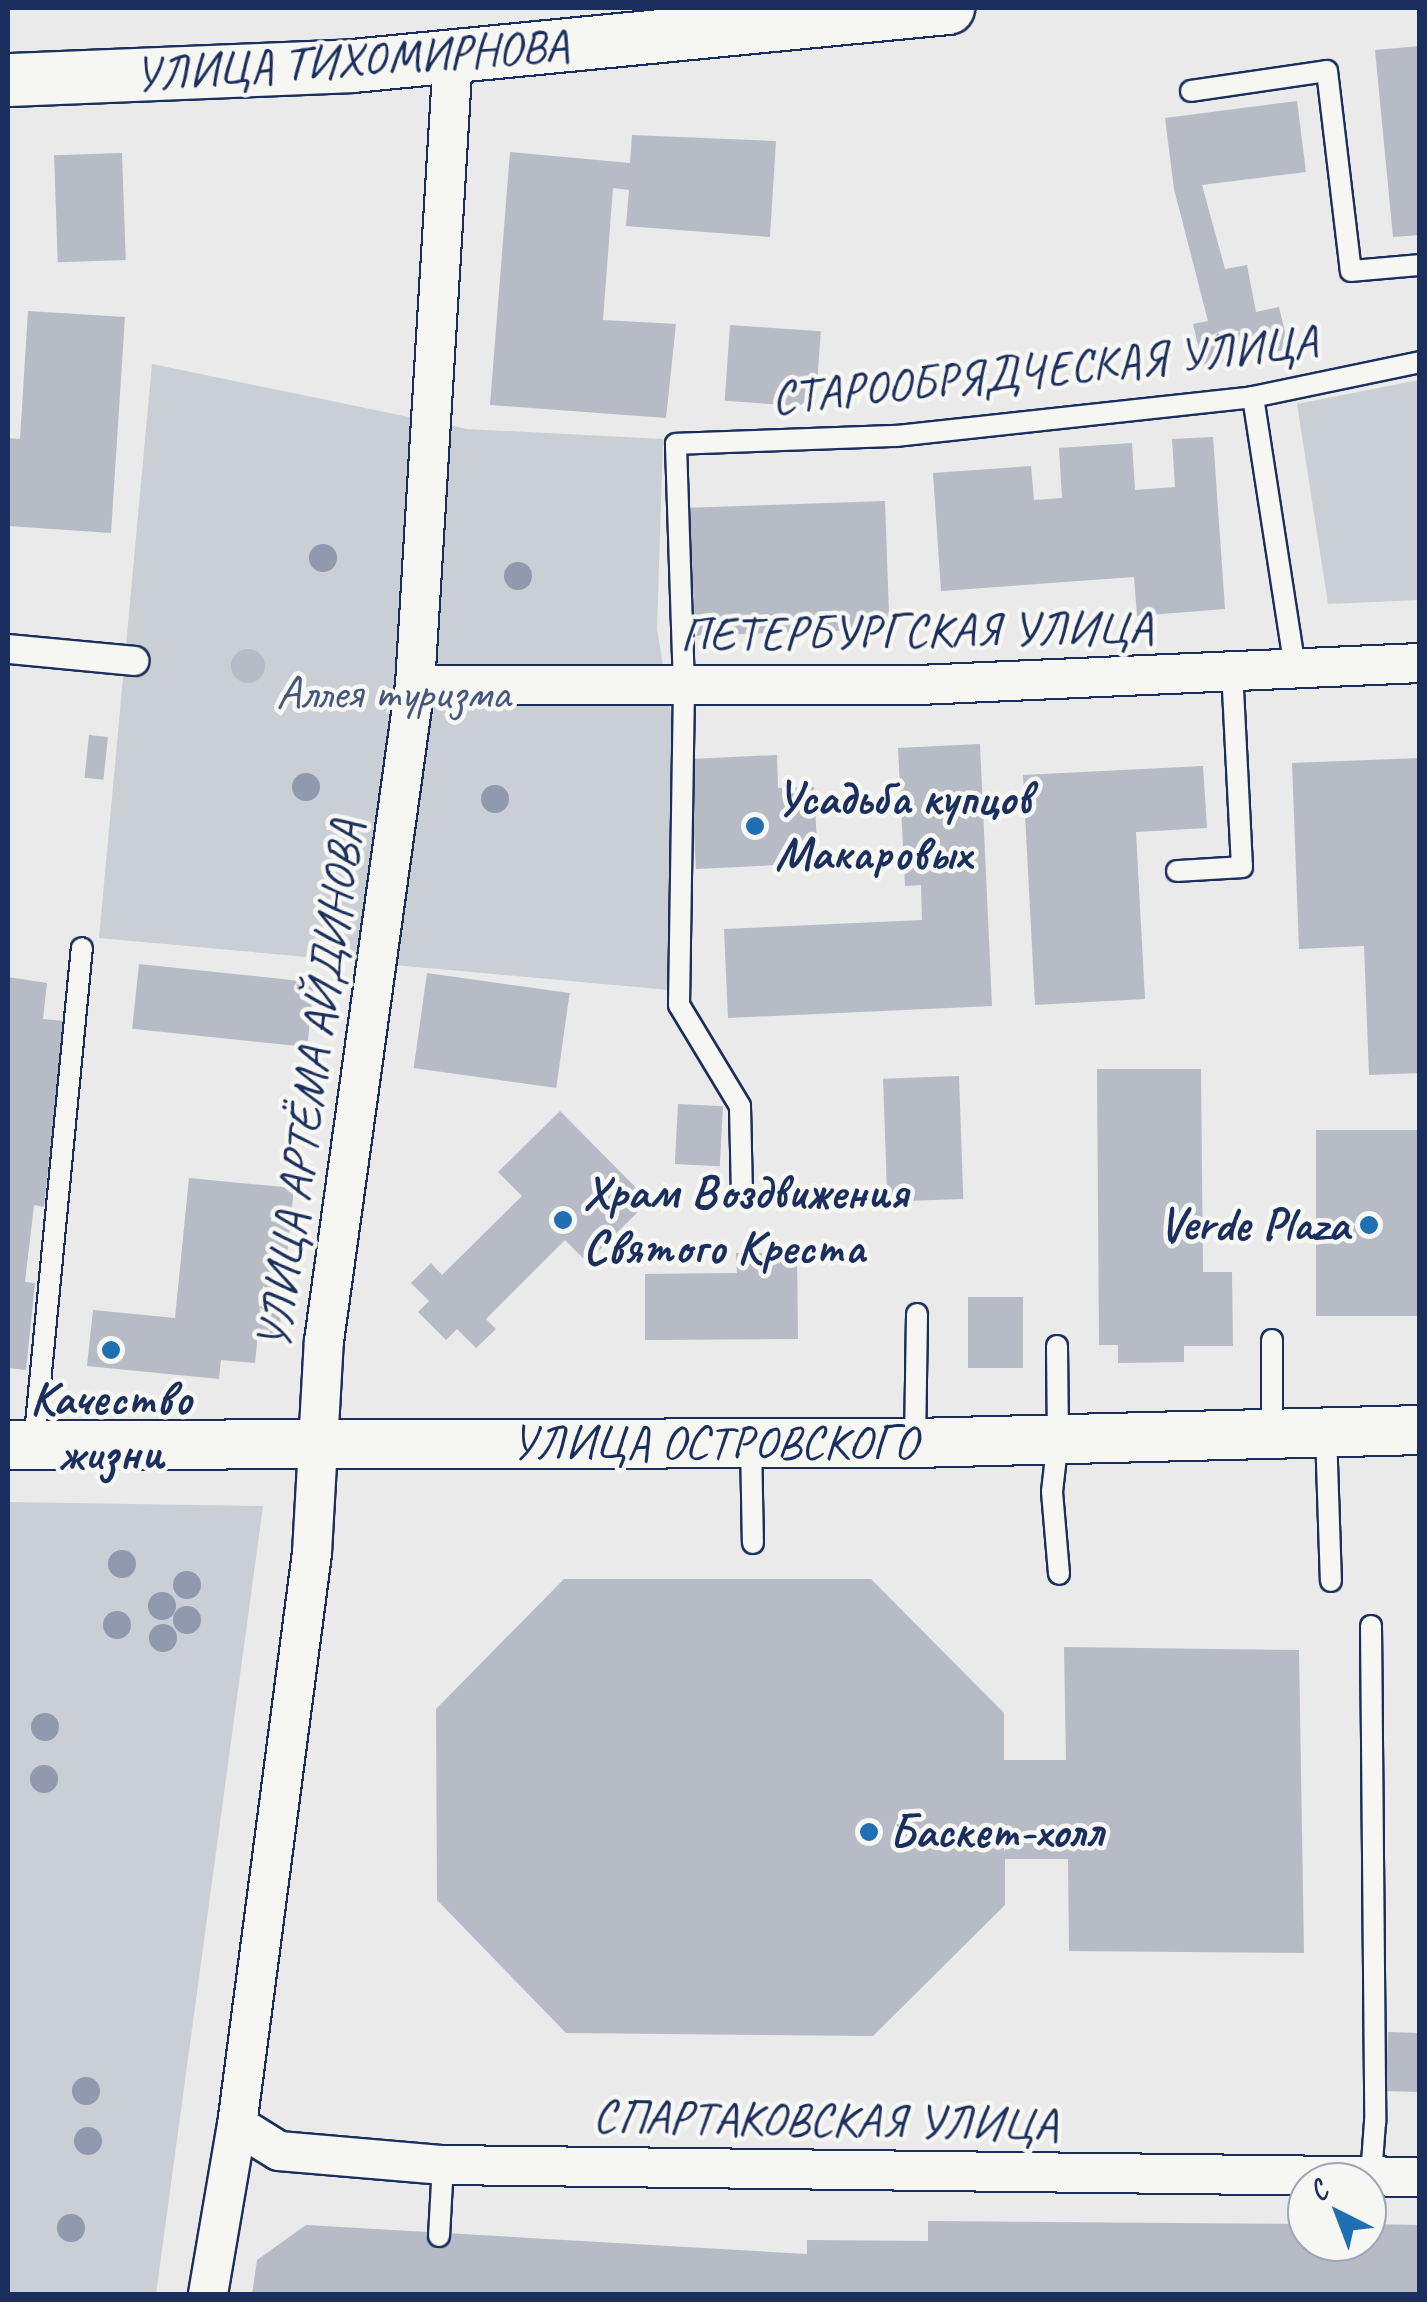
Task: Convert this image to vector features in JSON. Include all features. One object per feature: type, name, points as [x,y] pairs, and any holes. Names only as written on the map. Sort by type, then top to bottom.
[{"type":"main road","name":"УЛИЦА ТИХОМИРНОВА","points":[[8,80],[353,66],[873,11],[948,8]]},
{"type":"street","name":"УЛИЦА АРТЁМА АЙДИНОВА","points":[[208,2294],[236,2125],[312,1554],[324,1341],[414,685],[453,122],[453,56]]},
{"type":"street","points":[[8,649],[134,661]]},
{"type":"street","name":"ПЕТЕРБУРГСКАЯ УЛИЦА","points":[[414,685],[918,686],[1420,663]]},
{"type":"street","name":"УЛИЦА ОСТРОВСКОГО","points":[[21,1445],[915,1442],[1420,1430]]},
{"type":"street","name":"СПАРТАКОВСКАЯ УЛИЦА","points":[[236,2125],[279,2151],[443,2166],[1287,2176]]},
{"type":"street","name":"СПАРТАКОВСКАЯ УЛИЦА","points":[[1387,2177],[1420,2178]]},
{"type":"lane","points":[[1191,91],[1327,71],[1351,271],[1420,265]]},
{"type":"lane","name":"СТАРООБРЯДЧЕСКАЯ УЛИЦА","points":[[684,687],[676,444],[896,436],[1253,398],[1420,362]]},
{"type":"lane","points":[[1253,398],[1295,669]]},
{"type":"lane","points":[[1177,871],[1242,868],[1232,672]]},
{"type":"lane","points":[[684,687],[678,1005],[740,1106],[742,1194]]},
{"type":"lane","points":[[21,1445],[82,948]]},
{"type":"lane","points":[[915,1442],[917,1314]]},
{"type":"lane","points":[[1272,1340],[1272,1434]]},
{"type":"lane","points":[[1057,1346],[1058,1439],[1052,1492],[1059,1574]]},
{"type":"lane","points":[[1326,1432],[1331,1580]]},
{"type":"lane","points":[[751,1442],[753,1543]]},
{"type":"lane","points":[[1370,1626],[1375,2122],[1372,2162]]},
{"type":"lane","points":[[439,2236],[443,2166]]},
{"type":"green space","name":"Аллея туризма","points":[[152,364],[467,429],[663,439],[657,629],[679,763],[669,990],[99,938]]},
{"type":"green space","points":[[1419,380],[1419,600],[1328,604],[1297,404]]},
{"type":"green space","points":[[8,1502],[263,1506],[156,2294],[8,2294]]},
{"type":"building","points":[[1420,46],[1420,235],[1393,237],[1375,50]]},
{"type":"building","points":[[1297,101],[1306,172],[1202,185],[1225,269],[1247,265],[1256,312],[1279,307],[1289,349],[1203,366],[1193,324],[1208,321],[1174,189],[1165,118]]},
{"type":"building","points":[[632,135],[776,141],[770,237],[626,226],[629,190],[613,188],[603,320],[676,324],[666,418],[490,405],[510,152],[630,163]]},
{"type":"building","points":[[122,153],[126,260],[58,262],[54,155]]},
{"type":"building","points":[[28,311],[125,317],[111,533],[8,526],[8,438],[20,439]]},
{"type":"building","points":[[730,325],[821,331],[815,407],[725,401]]},
{"type":"building","points":[[1213,437],[1225,609],[1137,616],[1134,577],[941,591],[933,473],[1031,466],[1034,500],[1062,498],[1059,448],[1132,443],[1135,490],[1175,487],[1172,439]]},
{"type":"building","points":[[885,501],[889,629],[695,636],[690,508]]},
{"type":"building","points":[[248,649],[260,654],[265,666],[260,678],[248,683],[236,678],[231,666],[236,654]]},
{"type":"building","points":[[89,735],[108,737],[103,780],[85,778]]},
{"type":"building","points":[[980,744],[992,1006],[728,1018],[724,929],[922,920],[921,885],[905,886],[898,748]]},
{"type":"building","name":"Усадьба купцов Макаровых","points":[[777,755],[778,788],[814,787],[818,863],[696,869],[690,759]]},
{"type":"building","points":[[1420,758],[1420,1073],[1369,1075],[1364,946],[1299,949],[1292,763]]},
{"type":"building","points":[[1203,766],[1207,828],[1136,832],[1145,999],[1035,1005],[1023,775]]},
{"type":"building","points":[[139,964],[314,982],[307,1047],[132,1029]]},
{"type":"building","points":[[427,973],[570,993],[556,1088],[414,1068]]},
{"type":"building","points":[[8,977],[47,983],[43,1019],[64,1021],[44,1207],[34,1205],[25,1282],[35,1283],[26,1370],[8,1368]]},
{"type":"building","points":[[1097,1069],[1201,1069],[1203,1272],[1232,1272],[1233,1346],[1184,1346],[1184,1362],[1118,1363],[1118,1345],[1099,1345]]},
{"type":"building","points":[[959,1076],[963,1199],[887,1202],[883,1079]]},
{"type":"building","points":[[678,1104],[723,1106],[720,1166],[675,1164]]},
{"type":"building","name":"Храм Воздвижения Святого Креста","points":[[560,1111],[649,1201],[587,1262],[565,1240],[486,1319],[496,1329],[476,1348],[457,1329],[446,1340],[418,1312],[429,1301],[411,1283],[431,1263],[442,1275],[522,1196],[498,1172]]},
{"type":"building","name":"Verde Plaza","points":[[1316,1130],[1420,1130],[1420,1316],[1316,1316]]},
{"type":"building","points":[[189,1178],[294,1188],[279,1335],[258,1333],[255,1363],[221,1360],[219,1379],[87,1366],[93,1310],[175,1318]]},
{"type":"building","points":[[736,1253],[797,1253],[798,1339],[645,1340],[645,1274],[737,1273]]},
{"type":"building","points":[[968,1297],[1023,1297],[1023,1368],[968,1368]]},
{"type":"building","name":"Баскет-холл","points":[[564,1579],[871,1579],[1004,1713],[1004,1760],[1066,1760],[1064,1647],[1299,1650],[1304,1953],[1069,1951],[1068,1859],[1005,1859],[1005,1905],[873,2036],[566,2033],[437,1900],[436,1709]]},
{"type":"building","points":[[1388,2032],[1420,2033],[1418,2092],[1386,2091]]},
{"type":"building","points":[[928,2221],[1287,2224],[1287,2262],[1387,2262],[1387,2224],[1420,2225],[1420,2294],[252,2294],[257,2260],[306,2225],[807,2254],[807,2240],[928,2241]]},
{"type":"place","name":"Усадьба купцов Макаровых","points":[[755,826]]},
{"type":"place","name":"Храм Воздвижения Святого Креста","points":[[563,1220]]},
{"type":"place","name":"Verde Plaza","points":[[1369,1225]]},
{"type":"place","name":"Качество жизни","points":[[111,1350]]},
{"type":"place","name":"Баскет-холл","points":[[869,1832]]}]
